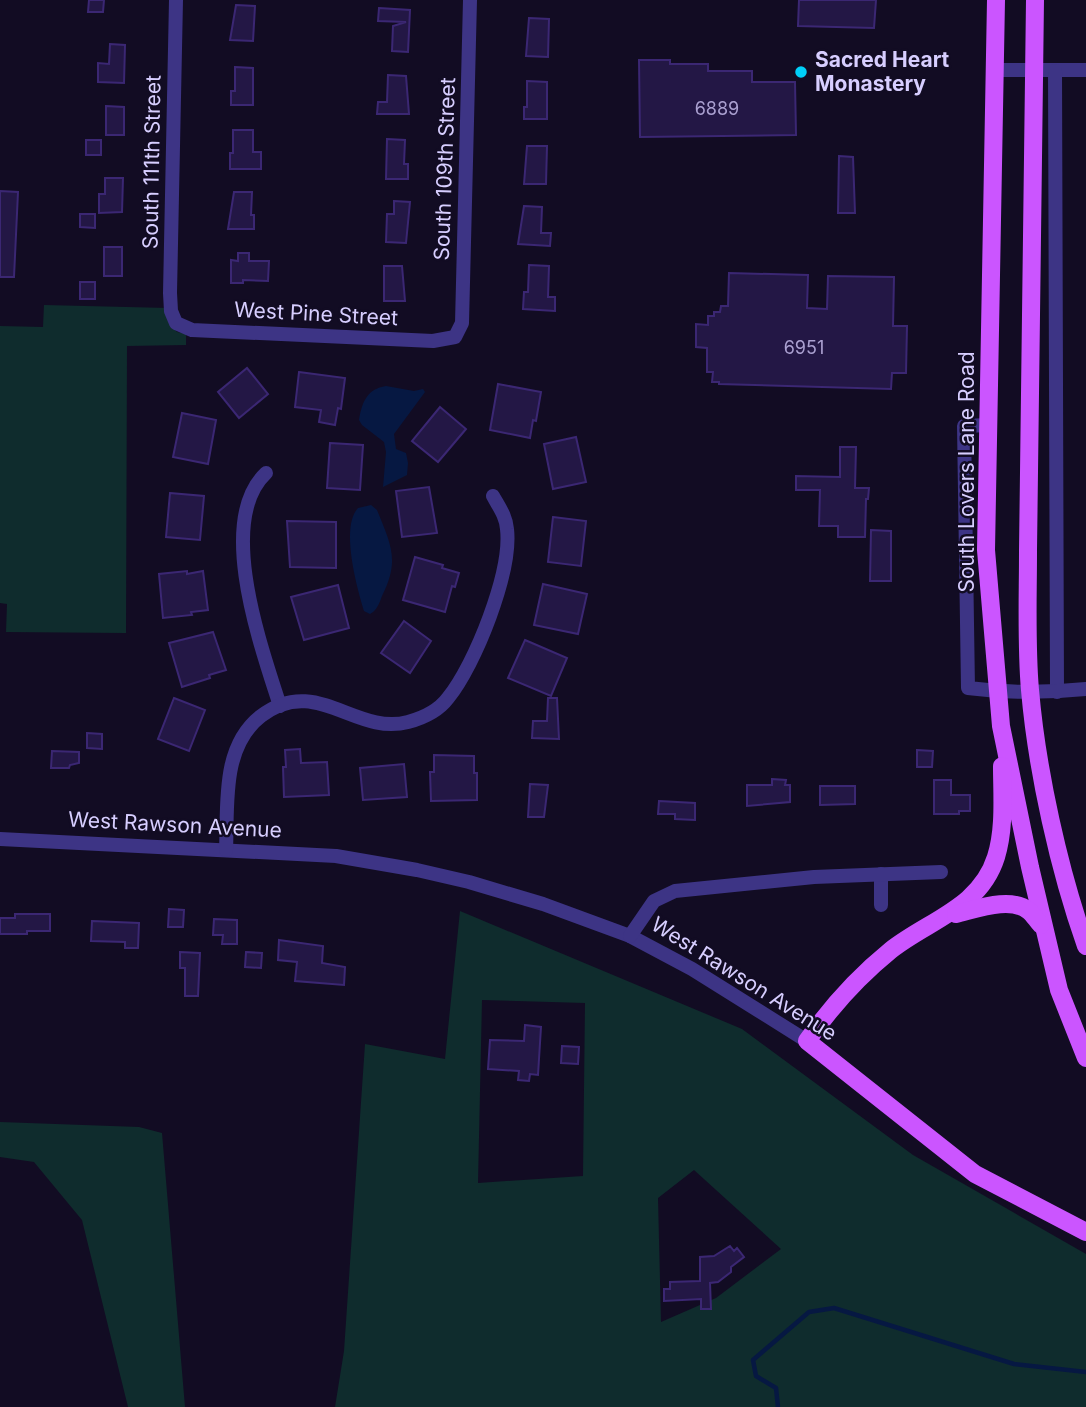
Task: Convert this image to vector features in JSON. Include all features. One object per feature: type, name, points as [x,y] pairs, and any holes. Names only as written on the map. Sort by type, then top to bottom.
[{"type":"main road","name":"South Lovers Lane Road","points":[[996,0],[986,550],[1014,692],[1037,742],[1055,836],[1086,946]]},
{"type":"main road","name":"South Lovers Lane Road","points":[[1035,0],[1028,564],[1014,692],[1002,726],[1043,927],[1059,990],[1086,1058]]},
{"type":"main road","points":[[949,916],[970,898],[986,879],[996,858],[1002,835],[1002,726]]},
{"type":"main road","points":[[807,1041],[822,1018],[871,967],[915,933],[949,916],[989,906],[1014,904],[1028,910],[1043,927]]},
{"type":"main road","name":"West Rawson Avenue","points":[[807,1041],[975,1174],[1086,1232]]},
{"type":"street","name":"South 111th Street","points":[[176,0],[170,293],[171,311],[176,323]]},
{"type":"street","name":"South 109th Street","points":[[454,337],[462,323],[470,0]]},
{"type":"street","points":[[994,70],[1086,71]]},
{"type":"street","points":[[1055,71],[1057,692]]},
{"type":"street","name":"West Pine Street","points":[[176,323],[192,330],[433,341],[454,337]]},
{"type":"street","points":[[989,425],[964,426],[968,688],[1014,692],[1086,689]]},
{"type":"street","points":[[267,473],[256,484],[248,502],[244,558],[258,638],[280,706]]},
{"type":"street","points":[[226,850],[230,782],[236,750],[253,724],[270,710],[312,702],[340,708],[366,721],[397,724],[429,713],[449,697],[481,638],[503,569],[508,538],[507,526],[504,515],[492,496]]},
{"type":"street","name":"West Rawson Avenue","points":[[0,839],[336,856],[417,870],[543,904],[630,936],[692,969],[807,1041]]},
{"type":"street","points":[[630,936],[654,901],[675,891],[814,877],[941,872]]},
{"type":"street","points":[[881,874],[881,905]]},
{"type":"green space","points":[[44,305],[168,308],[169,324],[177,332],[186,334],[186,345],[127,346],[126,633],[6,632],[7,604],[0,603],[0,326],[43,327]]},
{"type":"green space","points":[[460,911],[742,1029],[913,1155],[1086,1254],[1086,1407],[335,1407],[344,1351],[365,1044],[445,1059]],"holes":[[[482,1000],[585,1003],[583,1176],[478,1183]],[[694,1170],[781,1249],[716,1298],[661,1322],[658,1198]]]},
{"type":"green space","points":[[0,1122],[139,1127],[162,1133],[185,1407],[128,1407],[82,1220],[34,1162],[0,1157]]},
{"type":"water","points":[[386,386],[414,391],[423,389],[425,392],[394,434],[396,449],[406,453],[407,475],[383,487],[386,452],[384,442],[359,420],[366,397],[374,390]]},
{"type":"water","points":[[371,505],[377,510],[386,533],[392,562],[388,583],[380,602],[370,614],[364,611],[354,573],[350,529],[358,508]]},
{"type":"building","points":[[89,0],[104,0],[103,12],[88,12]]},
{"type":"building","points":[[799,0],[876,0],[874,28],[798,26]]},
{"type":"building","points":[[236,5],[255,6],[253,41],[230,40]]},
{"type":"building","points":[[379,8],[410,10],[408,52],[392,51],[393,26],[406,22],[378,21]]},
{"type":"building","points":[[529,18],[549,19],[548,57],[526,56]]},
{"type":"building","points":[[110,44],[125,45],[124,83],[98,82],[98,63],[109,64]]},
{"type":"building","points":[[639,60],[670,60],[670,64],[708,64],[708,71],[752,71],[752,82],[795,82],[796,135],[640,137]]},
{"type":"building","points":[[235,67],[253,68],[253,105],[231,105],[231,91],[235,91]]},
{"type":"building","points":[[388,75],[406,76],[409,114],[377,114],[378,102],[387,102]]},
{"type":"building","points":[[527,81],[547,82],[547,119],[524,119]]},
{"type":"building","points":[[106,106],[124,107],[124,135],[106,135]]},
{"type":"building","points":[[233,130],[253,130],[253,152],[261,152],[261,169],[230,169]]},
{"type":"building","points":[[387,139],[405,140],[404,164],[408,164],[408,179],[386,179]]},
{"type":"building","points":[[86,140],[101,140],[101,155],[86,155]]},
{"type":"building","points":[[527,146],[547,146],[546,184],[524,184]]},
{"type":"building","points":[[839,156],[853,157],[855,213],[838,213]]},
{"type":"building","points":[[105,178],[123,178],[122,212],[99,213],[99,194],[105,194]]},
{"type":"building","points":[[0,191],[18,192],[14,277],[0,277]]},
{"type":"building","points":[[234,192],[252,192],[251,215],[254,215],[254,229],[228,229]]},
{"type":"building","points":[[394,201],[410,202],[406,243],[386,242],[387,214],[394,214]]},
{"type":"building","points":[[524,206],[542,207],[541,233],[551,233],[550,246],[518,244]]},
{"type":"building","points":[[80,214],[95,214],[95,228],[80,227]]},
{"type":"building","points":[[104,247],[122,247],[122,276],[104,276]]},
{"type":"building","points":[[238,253],[249,253],[249,261],[269,261],[268,281],[243,280],[243,283],[231,283],[231,260],[238,261]]},
{"type":"building","points":[[529,265],[549,266],[548,297],[555,297],[555,311],[523,309],[524,292],[528,292]]},
{"type":"building","points":[[384,266],[402,266],[405,301],[384,301]]},
{"type":"building","points":[[729,273],[808,275],[807,308],[827,309],[828,276],[894,277],[893,326],[907,326],[906,373],[892,373],[891,389],[712,382],[713,372],[707,372],[707,348],[696,347],[696,324],[708,325],[708,316],[720,312],[721,306],[728,306]]},
{"type":"building","points":[[80,282],[95,282],[95,299],[80,299]]},
{"type":"building","points":[[247,368],[268,394],[239,418],[218,392]]},
{"type":"building","points":[[299,372],[345,378],[341,409],[338,408],[335,425],[319,422],[321,410],[295,407]]},
{"type":"building","points":[[498,384],[541,392],[530,438],[490,430]]},
{"type":"building","points":[[440,407],[466,429],[438,462],[412,441]]},
{"type":"building","points":[[182,413],[216,420],[208,464],[173,457]]},
{"type":"building","points":[[576,437],[586,482],[553,489],[544,444]]},
{"type":"building","points":[[330,443],[363,445],[360,490],[327,488]]},
{"type":"building","points":[[840,447],[856,447],[855,488],[869,488],[865,537],[838,537],[838,526],[819,526],[820,490],[796,490],[796,476],[840,477]]},
{"type":"building","points":[[429,487],[437,533],[402,537],[396,491]]},
{"type":"building","points":[[170,493],[204,496],[200,540],[166,537]]},
{"type":"building","points":[[553,517],[586,521],[581,566],[548,562]]},
{"type":"building","points":[[287,521],[336,522],[336,568],[290,567]]},
{"type":"building","points":[[871,530],[891,531],[891,581],[870,581]]},
{"type":"building","points":[[415,557],[459,573],[455,587],[452,586],[445,612],[403,600]]},
{"type":"building","points":[[187,571],[187,574],[203,571],[208,610],[191,612],[192,615],[163,618],[159,574]]},
{"type":"building","points":[[543,584],[587,594],[578,634],[534,625]]},
{"type":"building","points":[[338,585],[349,628],[304,640],[291,597]]},
{"type":"building","points":[[404,621],[431,641],[410,673],[381,653]]},
{"type":"building","points":[[213,632],[226,670],[182,687],[169,643]]},
{"type":"building","points":[[525,640],[567,658],[551,696],[508,678]]},
{"type":"building","points":[[174,698],[205,710],[189,751],[158,739]]},
{"type":"building","points":[[548,698],[557,698],[559,739],[532,738],[533,721],[547,721]]},
{"type":"building","points":[[87,733],[102,734],[102,749],[87,748]]},
{"type":"building","points":[[300,749],[301,763],[327,762],[329,795],[284,797],[285,750]]},
{"type":"building","points":[[917,750],[933,751],[932,767],[917,767]]},
{"type":"building","points":[[52,751],[79,752],[79,763],[70,765],[69,768],[51,768]]},
{"type":"building","points":[[434,755],[474,756],[477,800],[431,801],[430,772],[434,772]]},
{"type":"building","points":[[404,764],[407,797],[363,800],[360,768]]},
{"type":"building","points":[[772,779],[786,780],[785,785],[790,785],[790,802],[747,806],[747,785],[772,785]]},
{"type":"building","points":[[934,780],[951,780],[951,795],[970,795],[970,811],[934,814]]},
{"type":"building","points":[[530,784],[548,785],[544,817],[528,817]]},
{"type":"building","points":[[820,786],[855,786],[855,804],[820,805]]},
{"type":"building","points":[[659,801],[695,803],[695,820],[675,819],[675,814],[658,814]]},
{"type":"building","points":[[169,909],[184,910],[183,927],[168,927]]},
{"type":"building","points":[[15,914],[50,914],[50,931],[0,934],[0,918],[15,918]]},
{"type":"building","points":[[214,919],[237,920],[237,944],[222,944],[223,935],[213,935]]},
{"type":"building","points":[[92,921],[139,923],[138,948],[125,948],[125,942],[91,941]]},
{"type":"building","points":[[279,940],[323,946],[322,963],[345,967],[344,985],[295,981],[297,962],[278,960]]},
{"type":"building","points":[[180,952],[200,953],[198,996],[185,996],[185,968],[180,968]]},
{"type":"building","points":[[246,952],[262,953],[261,968],[245,967]]},
{"type":"building","points":[[525,1025],[541,1027],[538,1075],[530,1074],[529,1081],[518,1080],[519,1071],[488,1069],[490,1040],[524,1041]]},
{"type":"building","points":[[562,1046],[579,1047],[578,1064],[561,1063]]},
{"type":"building","points":[[730,1246],[734,1251],[737,1248],[744,1257],[718,1282],[710,1283],[711,1309],[701,1309],[701,1299],[664,1301],[664,1289],[670,1289],[670,1282],[700,1281],[700,1257],[714,1256]]},
{"type":"waterway","points":[[778,1407],[776,1388],[756,1376],[753,1360],[809,1312],[834,1308],[1014,1364],[1086,1372]]},
{"type":"place","name":"Sacred Heart Monastery","points":[[801,72]]}]
